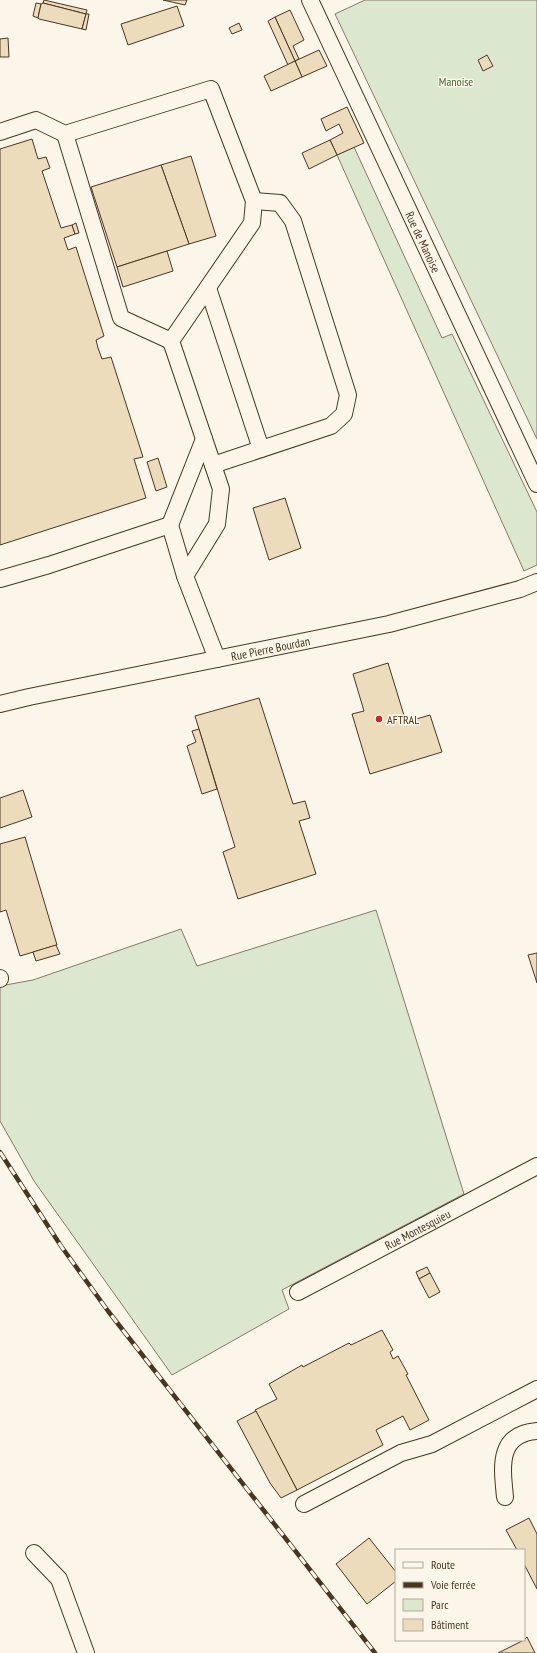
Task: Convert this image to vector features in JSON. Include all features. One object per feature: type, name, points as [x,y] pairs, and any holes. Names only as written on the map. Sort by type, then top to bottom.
[{"type":"street","name":"Rue de Manoise","points":[[310,0],[537,484]]},
{"type":"street","points":[[0,132],[36,120],[65,134],[211,89],[254,201],[252,223],[171,341]]},
{"type":"street","points":[[65,134],[121,318],[171,341],[221,489],[217,524],[185,576]]},
{"type":"street","points":[[213,465],[331,426],[344,414],[348,395],[293,220],[280,203],[254,201]]},
{"type":"street","points":[[208,288],[261,449]]},
{"type":"street","points":[[204,439],[170,525],[185,576],[217,659]]},
{"type":"street","points":[[0,579],[49,565],[170,525]]},
{"type":"street","name":"Rue Pierre Bourdan","points":[[0,704],[389,624],[520,589],[537,582]]},
{"type":"street","name":"Rue Montesquieu","points":[[298,1292],[537,1166]]},
{"type":"street","points":[[304,1504],[402,1453],[432,1444],[537,1389]]},
{"type":"street","points":[[506,1497],[502,1469],[506,1448],[520,1435],[537,1431]]},
{"type":"street","points":[[34,1553],[59,1579],[86,1653]]},
{"type":"green space","name":"Manoise","points":[[365,0],[537,0],[537,439],[335,14]]},
{"type":"green space","points":[[354,147],[442,338],[452,334],[537,512],[537,565],[524,571],[337,155]]},
{"type":"green space","points":[[376,910],[464,1194],[282,1290],[289,1309],[172,1375],[34,1181],[0,1121],[0,986],[33,980],[181,929],[197,966]]},
{"type":"building","points":[[44,0],[87,10],[86,14],[43,3]]},
{"type":"building","points":[[163,0],[187,0],[185,5]]},
{"type":"building","points":[[36,3],[41,4],[38,18],[33,16]]},
{"type":"building","points":[[43,3],[86,14],[82,29],[39,19],[41,4]]},
{"type":"building","points":[[177,6],[184,26],[128,45],[121,24]]},
{"type":"building","points":[[290,10],[304,40],[293,46],[299,59],[295,61],[275,17]]},
{"type":"building","points":[[86,14],[89,14],[86,30],[82,29]]},
{"type":"building","points":[[275,17],[295,61],[288,65],[268,21]]},
{"type":"building","points":[[239,23],[242,30],[232,34],[229,28]]},
{"type":"building","points":[[8,38],[9,57],[0,57],[0,39]]},
{"type":"building","points":[[319,50],[327,66],[302,77],[295,61]]},
{"type":"building","points":[[487,55],[493,66],[483,71],[478,60]]},
{"type":"building","points":[[295,61],[302,77],[271,91],[264,76]]},
{"type":"building","points":[[347,107],[364,143],[337,155],[330,140],[343,133],[339,124],[326,131],[321,119]]},
{"type":"building","points":[[32,139],[38,159],[46,157],[50,168],[42,171],[61,228],[72,225],[75,234],[64,238],[68,250],[76,247],[104,336],[96,340],[98,348],[102,359],[111,357],[143,457],[134,459],[146,498],[0,545],[0,149]]},
{"type":"building","points":[[330,140],[337,155],[309,169],[302,153]]},
{"type":"building","points":[[191,156],[216,236],[189,244],[161,165]]},
{"type":"building","points":[[161,165],[189,244],[117,267],[91,187]]},
{"type":"building","points":[[76,223],[79,233],[75,234],[72,225]]},
{"type":"building","points":[[167,251],[173,271],[123,287],[117,267]]},
{"type":"building","points":[[158,458],[167,487],[156,491],[147,462]]},
{"type":"building","points":[[285,498],[301,548],[269,560],[253,508]]},
{"type":"building","name":"AFTRAL","points":[[388,663],[406,722],[430,715],[442,752],[370,774],[352,714],[364,711],[353,674]]},
{"type":"building","points":[[259,698],[293,804],[305,801],[310,818],[299,821],[316,874],[238,899],[223,852],[235,847],[195,716]]},
{"type":"building","points":[[199,729],[217,789],[202,794],[187,746],[196,742],[192,731]]},
{"type":"building","points":[[23,790],[32,817],[0,828],[0,798]]},
{"type":"building","points":[[25,837],[57,945],[20,956],[6,910],[0,912],[0,844]]},
{"type":"building","points":[[56,945],[60,954],[36,961],[33,952]]},
{"type":"building","points":[[537,953],[537,983],[528,955]]},
{"type":"building","points":[[427,1267],[430,1273],[419,1279],[416,1272]]},
{"type":"building","points":[[430,1273],[440,1292],[429,1298],[419,1279]]},
{"type":"building","points":[[382,1330],[393,1350],[390,1352],[393,1359],[398,1356],[429,1420],[410,1430],[403,1416],[376,1430],[383,1445],[297,1490],[255,1410],[277,1399],[269,1384],[302,1365],[303,1367],[349,1343],[351,1345]]},
{"type":"building","points":[[256,1411],[297,1490],[281,1498],[270,1483],[237,1421]]},
{"type":"building","points":[[529,1518],[537,1534],[537,1589],[525,1566],[525,1549],[516,1549],[506,1530]]},
{"type":"building","points":[[369,1538],[395,1571],[395,1582],[367,1604],[336,1564]]},
{"type":"building","points":[[527,1637],[535,1653],[498,1653],[522,1641],[525,1641]]},
{"type":"railway","points":[[0,1152],[61,1246],[108,1311],[375,1653]]},
{"type":"place","name":"AFTRAL","points":[[379,719]]}]
